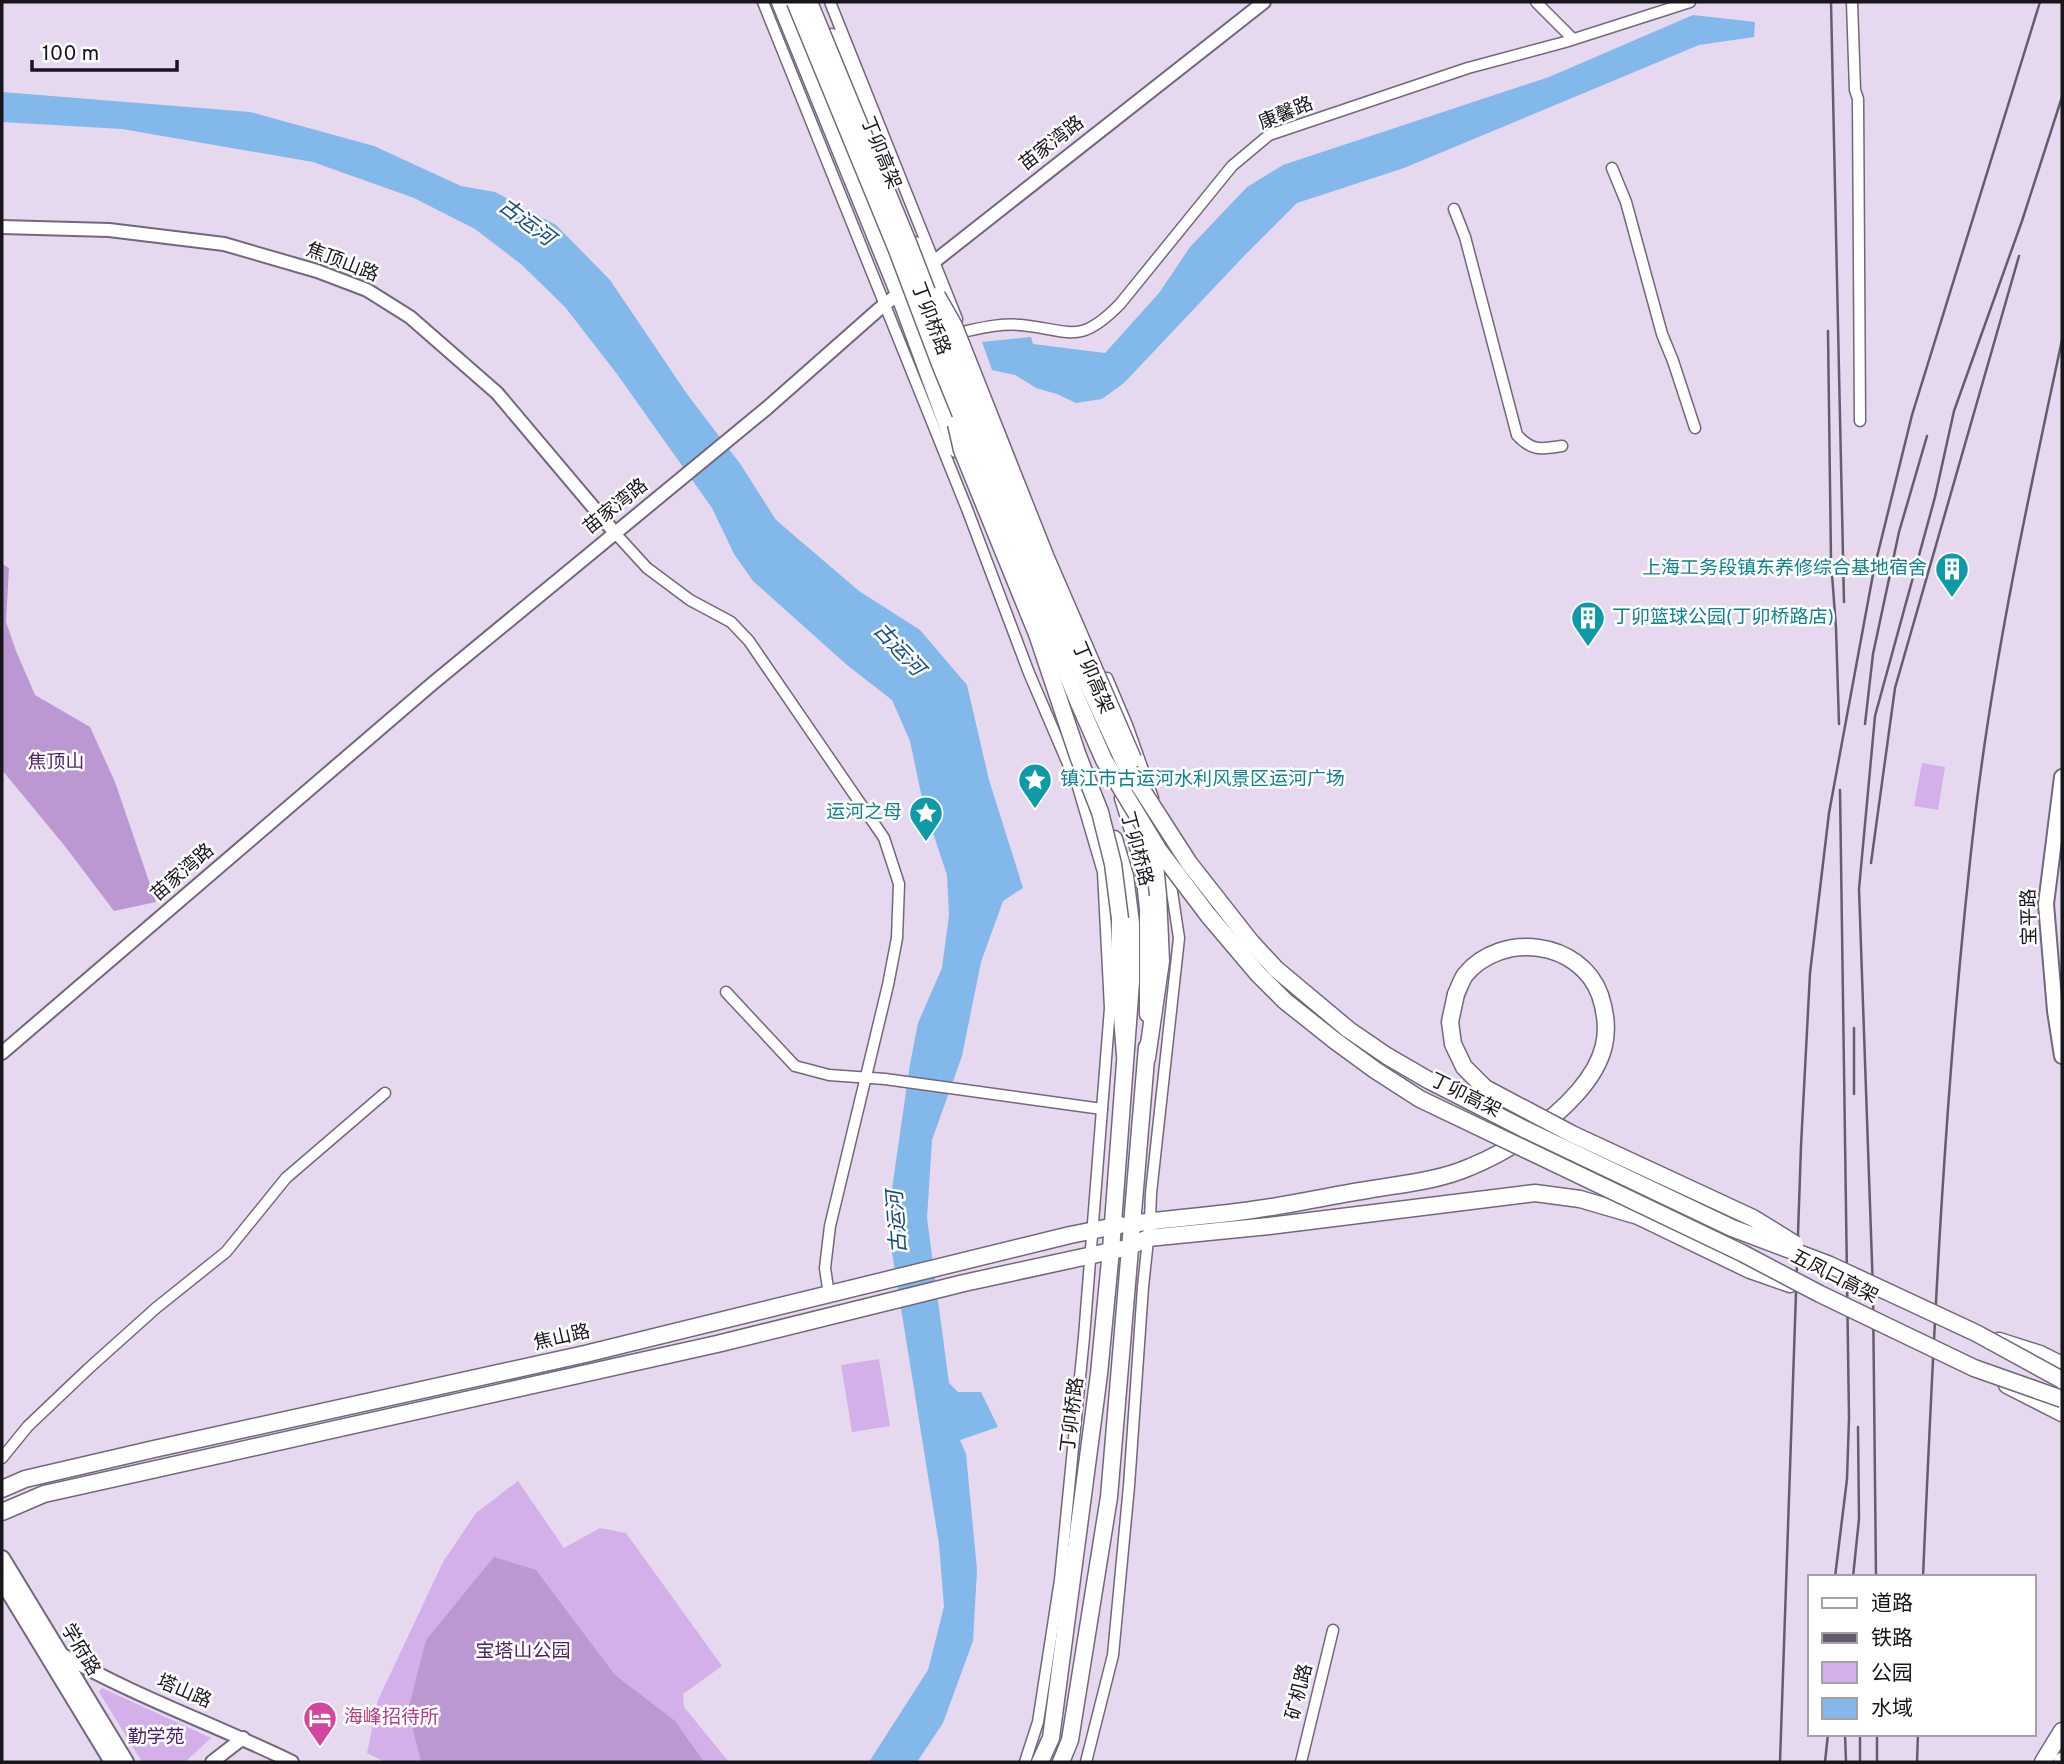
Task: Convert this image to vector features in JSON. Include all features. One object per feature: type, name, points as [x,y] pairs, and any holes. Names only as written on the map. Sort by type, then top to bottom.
[{"type":"main road","name":"丁卯桥路","points":[[780,2],[899,294],[980,511],[1098,791],[1125,876],[1131,922],[1131,982],[1111,1251],[1099,1374],[1051,1738],[1040,1762]]},
{"type":"main road","name":"丁卯高架","points":[[795,2],[897,250],[940,364],[1085,697],[1169,834],[1227,914],[1276,969],[1349,1030],[1441,1087],[1601,1166]]},
{"type":"main road","name":"丁卯高架","points":[[809,2],[909,245],[1085,697],[1104,760],[1158,849],[1233,946],[1285,1001],[1375,1070],[1420,1099],[1591,1181]]},
{"type":"main road","name":"丁卯桥路","points":[[817,2],[866,118],[906,225],[932,266],[1122,792],[1143,862],[1148,909],[1147,1058],[1109,1497],[1070,1740],[1061,1762]]},
{"type":"main road","points":[[909,245],[954,326],[1046,558],[1140,776],[1153,839],[1161,961],[1147,1058]]},
{"type":"main road","points":[[940,364],[962,450],[1037,634],[1100,812],[1113,864],[1120,919],[1119,977],[1125,1055]]},
{"type":"main road","name":"宝平路","points":[[2062,777],[2046,904],[2055,1011],[2062,1056]]},
{"type":"main road","name":"焦山路","points":[[2,1489],[25,1479],[585,1354],[1093,1230],[1252,1210],[1432,1178],[1469,1167],[1512,1145],[1535,1130],[1559,1111],[1590,1078],[1602,1058],[1607,1034],[1605,1010],[1596,985],[1581,967],[1562,953],[1544,947],[1520,947],[1497,953],[1480,962],[1465,976],[1456,994],[1450,1022],[1453,1044],[1464,1068],[1485,1088],[1572,1134],[1753,1218],[1830,1265]]},
{"type":"main road","name":"五凤口高架","points":[[1601,1166],[1732,1227],[1830,1265],[1976,1333],[2062,1380]]},
{"type":"main road","name":"五凤口高架","points":[[1591,1181],[1973,1368],[2062,1399]]},
{"type":"main road","name":"焦山路","points":[[2,1512],[44,1494],[717,1344],[964,1283],[1129,1247],[1148,1238],[1535,1193],[1580,1199],[1638,1216],[1751,1270],[1820,1294]]},
{"type":"main road","points":[[1976,1333],[2040,1354],[2062,1365]]},
{"type":"main road","points":[[1973,1368],[2062,1413]]},
{"type":"main road","name":"学府路","points":[[2,1558],[126,1762]]},
{"type":"main road","name":"学府路","points":[[2,1581],[112,1762]]},
{"type":"main road","points":[[2043,1762],[2062,1731]]},
{"type":"street","points":[[763,2],[967,509],[1029,673],[1078,787],[1103,872],[1110,1008],[1084,1337],[1060,1580],[1038,1722],[1025,1762]]},
{"type":"street","points":[[830,2],[932,266],[962,332],[1017,473],[1127,725],[1161,820],[1179,938],[1151,1193],[1113,1655],[1086,1762]]},
{"type":"street","name":"苗家湾路","points":[[2,1053],[432,684],[725,443],[884,305],[1264,2]]},
{"type":"street","points":[[1536,2],[1573,39]]},
{"type":"street","name":"康馨路","points":[[962,332],[1022,325],[1064,333],[1084,331],[1102,322],[1120,304],[1232,166],[1269,135],[1468,68],[1573,39],[1690,2]]},
{"type":"street","points":[[1852,2],[1854,90],[1858,99],[1860,421]]},
{"type":"street","points":[[1612,168],[1626,202],[1662,334],[1695,428]]},
{"type":"street","points":[[1454,209],[1465,237],[1517,435],[1526,445],[1538,449],[1562,446]]},
{"type":"street","name":"焦顶山路","points":[[2,227],[109,230],[224,244],[317,271],[367,290],[410,317],[497,393],[615,533]]},
{"type":"street","points":[[615,533],[647,568],[690,600],[731,622],[749,641],[884,838],[899,884],[897,938],[888,985],[830,1226],[825,1268],[829,1295]]},
{"type":"street","points":[[726,992],[795,1066],[829,1075],[918,1083],[1102,1109]]},
{"type":"street","points":[[2,1458],[28,1426],[88,1369],[156,1307],[226,1252],[286,1178],[385,1093]]},
{"type":"street","name":"矿机路","points":[[1301,1762],[1333,1630]]},
{"type":"street","name":"塔山路","points":[[61,1654],[97,1675],[292,1762]]},
{"type":"street","points":[[212,1762],[243,1738]]},
{"type":"green space","name":"焦顶山","points":[[2,564],[9,568],[6,622],[35,695],[90,727],[115,782],[156,902],[114,911],[2,770]]},
{"type":"green space","points":[[1922,763],[1945,767],[1938,810],[1914,806]]},
{"type":"green space","points":[[879,1359],[890,1426],[852,1432],[841,1365]]},
{"type":"green space","name":"宝塔山公园","points":[[518,1481],[564,1548],[600,1528],[626,1533],[722,1666],[683,1694],[684,1707],[729,1762],[385,1762],[367,1753],[378,1700],[443,1562],[476,1513]]},
{"type":"green space","points":[[494,1557],[536,1570],[615,1675],[675,1721],[704,1762],[421,1762],[408,1710],[426,1640]]},
{"type":"green space","name":"勤学苑","points":[[102,1688],[211,1738],[185,1762],[142,1762],[99,1692]]},
{"type":"water","points":[[1693,15],[1755,22],[1754,37],[1699,45],[1404,168],[1297,203],[1124,383],[1102,399],[1076,403],[1036,388],[1015,375],[992,370],[982,342],[1031,337],[1033,344],[1105,353],[1159,293],[1190,247],[1247,187],[1283,165],[1549,77]]},
{"type":"water","name":"古运河","points":[[2,92],[250,112],[374,146],[461,186],[495,192],[556,225],[610,280],[687,394],[741,465],[776,520],[859,591],[920,630],[967,685],[989,780],[1023,888],[1003,901],[981,962],[962,1056],[932,1140],[927,1218],[949,1383],[958,1392],[981,1392],[998,1427],[960,1440],[966,1454],[977,1570],[973,1641],[943,1723],[917,1762],[869,1762],[928,1670],[944,1607],[939,1544],[890,1240],[891,1196],[910,1064],[918,1023],[942,968],[949,915],[947,875],[923,803],[910,741],[892,700],[847,665],[753,581],[734,554],[712,508],[617,374],[565,307],[522,265],[475,229],[414,198],[313,162],[122,129],[2,122]]},
{"type":"railway","points":[[1831,2],[1844,602]]},
{"type":"railway","points":[[1780,1762],[1801,1146],[1810,973],[1829,813],[1874,569],[1912,415],[2040,2]]},
{"type":"railway","points":[[1876,1575],[1873,1291],[1859,889],[1875,716],[1935,497],[1954,411],[2022,221],[2062,97]]},
{"type":"railway","points":[[1871,863],[1895,688],[2019,256]]},
{"type":"railway","points":[[1828,331],[1831,561],[1839,724]]},
{"type":"railway","points":[[1923,1575],[1949,1096],[1976,808],[2003,632],[2062,340]]},
{"type":"railway","points":[[1865,724],[1873,654],[1899,532],[1927,436]]},
{"type":"railway","points":[[1835,1575],[1847,1479],[1849,1418],[1840,790]]},
{"type":"railway","points":[[1854,1028],[1854,1094]]},
{"type":"railway","points":[[1853,1575],[1859,1519],[1858,1427]]},
{"type":"railway","points":[[1825,1762],[1828,1736]]},
{"type":"railway","points":[[1845,1736],[1846,1762]]},
{"type":"railway","points":[[1860,1736],[1860,1762]]},
{"type":"railway","points":[[1877,1736],[1877,1762]]},
{"type":"railway","points":[[1917,1762],[1918,1736]]},
{"type":"place","name":"上海工务段镇东养修综合基地宿舍","points":[[1952,599]]},
{"type":"place","name":"丁卯篮球公园(丁卯桥路店)","points":[[1588,648]]},
{"type":"place","name":"镇江市古运河水利风景区运河广场","points":[[1035,810]]},
{"type":"place","name":"运河之母","points":[[926,843]]},
{"type":"place","name":"海峰招待所","points":[[320,1748]]}]
